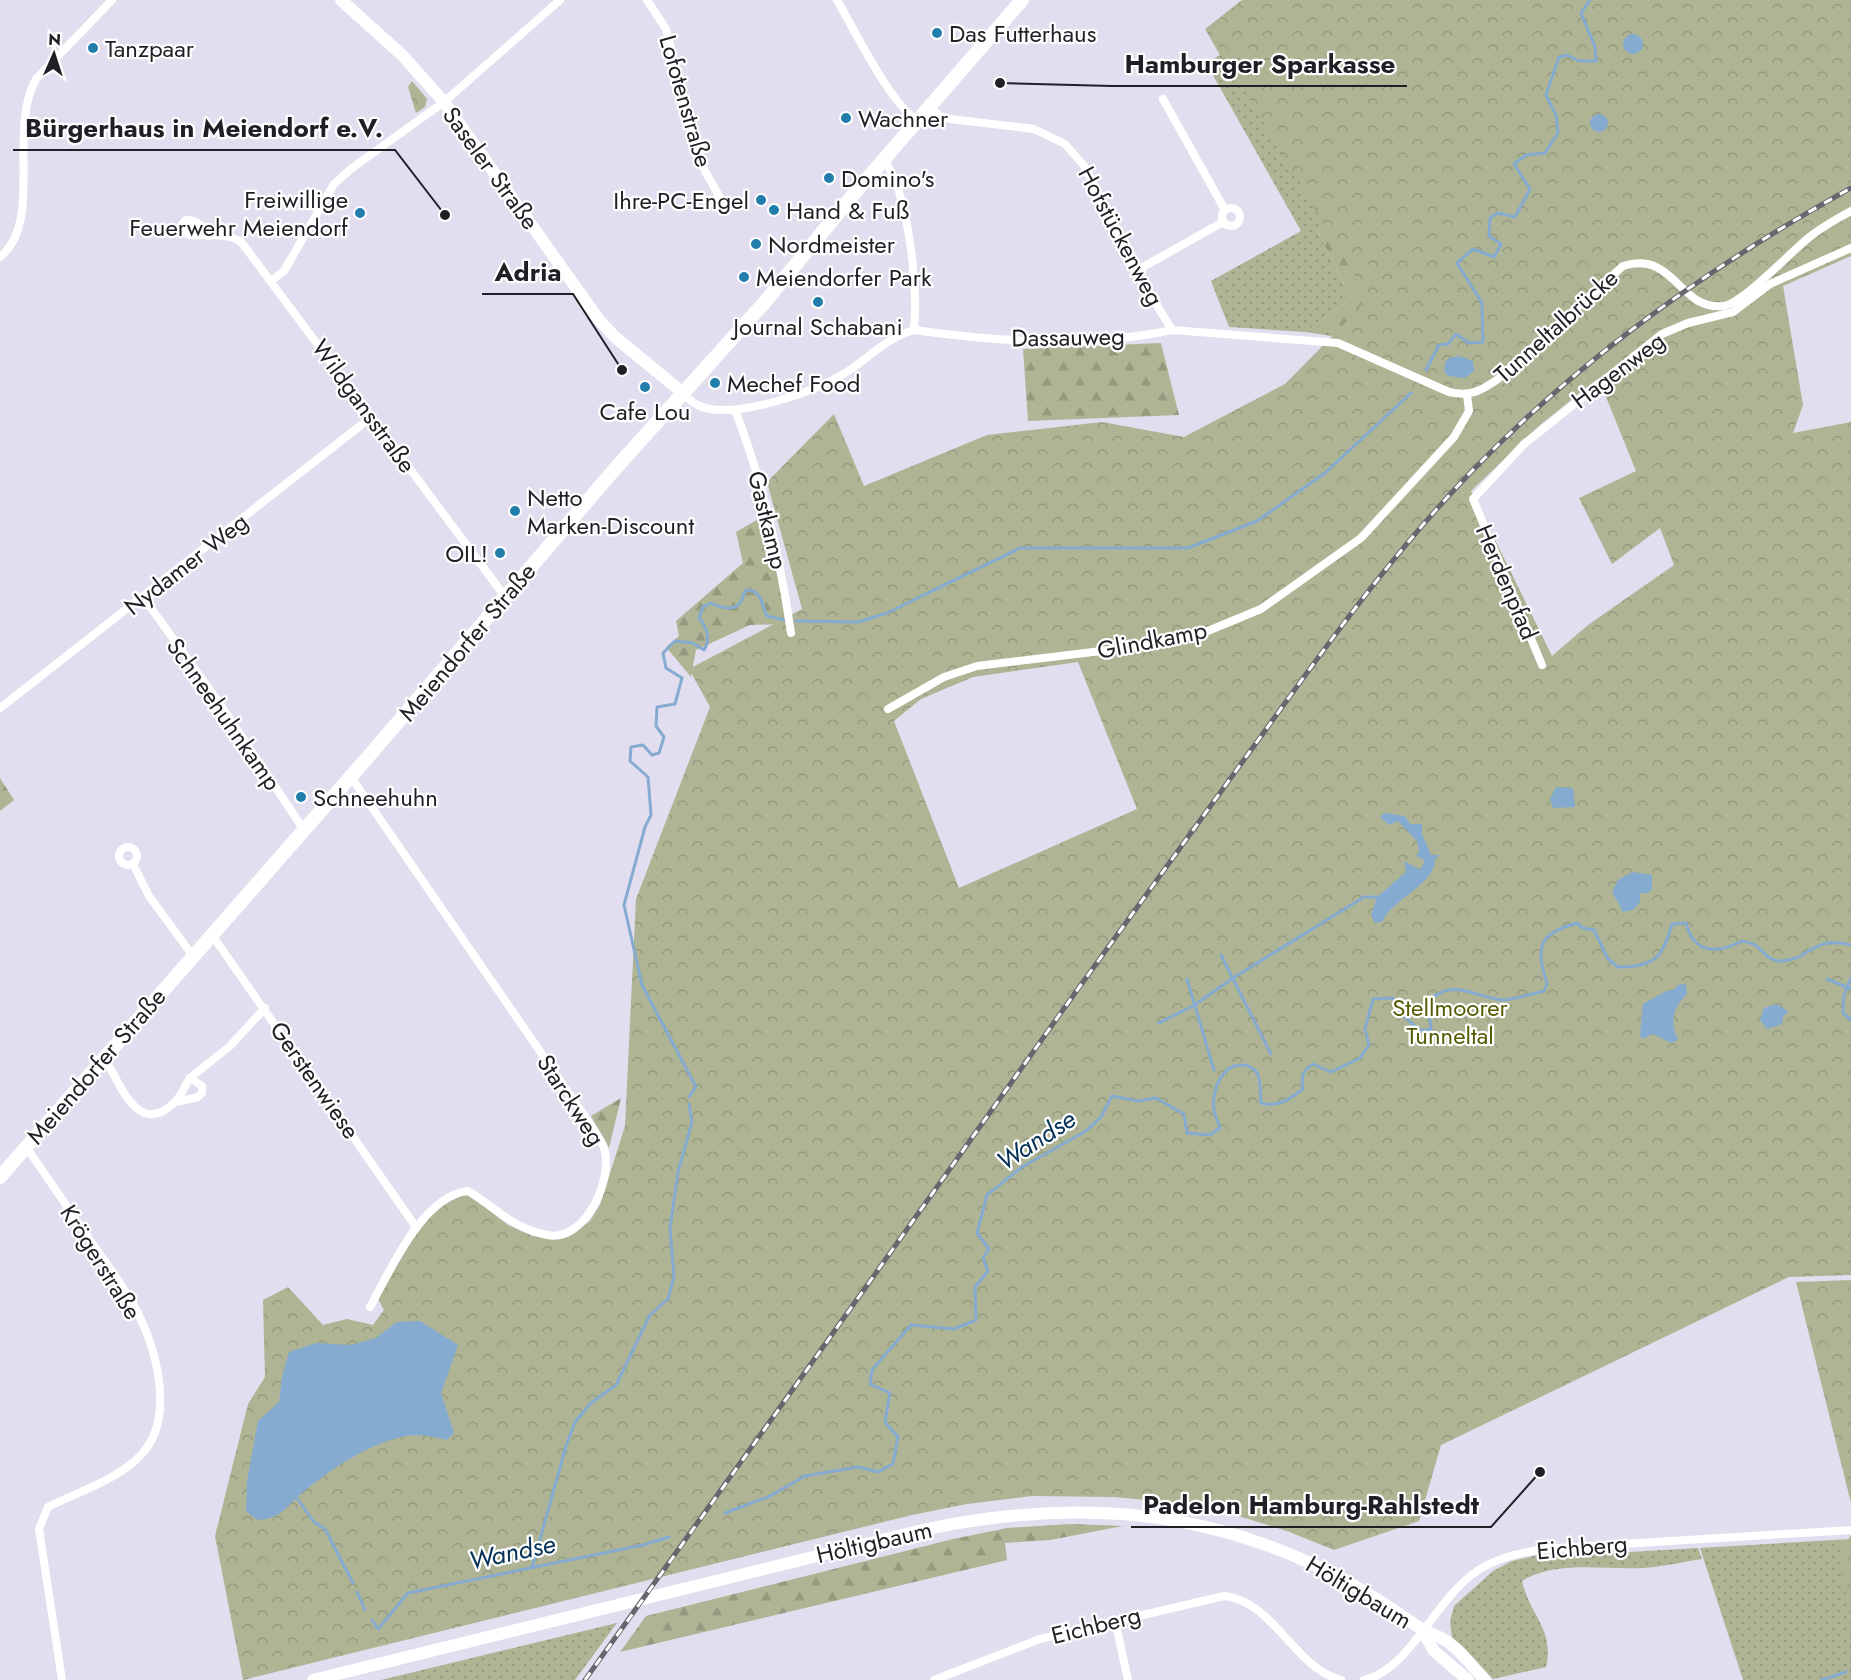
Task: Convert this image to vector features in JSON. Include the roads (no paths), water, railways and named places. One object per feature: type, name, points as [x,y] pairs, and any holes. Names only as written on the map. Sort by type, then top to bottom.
[{"type":"main road","name":"Saseler Straße","points":[[341,0],[402,55],[444,102],[599,320],[615,337],[682,393]]},
{"type":"main road","name":"Meiendorfer Straße","points":[[0,1177],[351,777],[682,393],[764,303],[1022,0]]},
{"type":"main road","name":"Höltigbaum","points":[[313,1680],[927,1529],[1030,1513],[1108,1513],[1189,1524],[1271,1546],[1352,1583],[1422,1630],[1444,1639],[1485,1680]]},
{"type":"main road","name":"Höltigbaum","points":[[1422,1630],[1434,1651],[1468,1680]]},
{"type":"street","points":[[0,257],[10,249],[20,229],[24,120],[31,88],[36,79],[112,0]]},
{"type":"street","points":[[271,281],[284,272],[334,184],[352,168],[444,102],[560,0]]},
{"type":"street","name":"Lofotenstraße","points":[[647,0],[666,29],[696,145],[705,171],[723,203]]},
{"type":"street","points":[[837,0],[903,109],[918,122]]},
{"type":"street","points":[[1163,99],[1225,210]]},
{"type":"street","name":"Hofstückenweg","points":[[930,107],[944,118],[1034,129],[1065,144],[1085,167],[1136,271],[1172,330]]},
{"type":"street","points":[[884,160],[898,185],[912,260],[917,301],[915,330]]},
{"type":"street","points":[[1235,208],[1241,218],[1238,224],[1232,226],[1223,222],[1222,215],[1225,210],[1235,208]]},
{"type":"street","name":"Tunneltalbrücke","points":[[1467,396],[1498,379],[1617,269],[1639,262],[1659,267],[1699,301],[1718,306],[1729,304],[1742,297],[1813,234],[1851,211]]},
{"type":"street","points":[[1136,271],[1223,222]]},
{"type":"street","name":"Wildgansstraße","points":[[209,236],[232,237],[240,241],[506,598]]},
{"type":"street","name":"Hagenweg","points":[[1473,499],[1524,444],[1662,334],[1688,323],[1733,312],[1770,284],[1851,248]]},
{"type":"street","name":"Dassauweg","points":[[682,393],[702,407],[735,410],[788,397],[841,376],[896,335],[915,330],[1064,343],[1146,335],[1172,330],[1338,343],[1366,353],[1449,392],[1467,396]]},
{"type":"street","name":"Glindkamp","points":[[888,709],[944,677],[977,666],[1110,650],[1198,635],[1261,609],[1361,538],[1454,437],[1469,411],[1467,396]]},
{"type":"street","name":"Gastkamp","points":[[735,410],[758,475],[784,585],[791,633]]},
{"type":"street","name":"Nydamer Weg","points":[[0,708],[144,598],[370,418]]},
{"type":"street","name":"Herdenpfad","points":[[1473,499],[1542,665]]},
{"type":"street","name":"Schneehuhnkamp","points":[[144,598],[222,707],[304,830]]},
{"type":"street","name":"Starckweg","points":[[351,777],[588,1121],[604,1148],[606,1160],[598,1201],[593,1210],[573,1229],[562,1234],[549,1235],[513,1224],[498,1214],[488,1203],[468,1191],[449,1196],[416,1227],[370,1307]]},
{"type":"street","points":[[133,864],[149,896],[193,956]]},
{"type":"street","name":"Gerstenwiese","points":[[212,934],[416,1227]]},
{"type":"street","points":[[176,1101],[190,1078],[230,1046],[265,1008]]},
{"type":"street","points":[[104,1057],[135,1108],[143,1114],[156,1114],[176,1101],[198,1097],[202,1093],[202,1086],[190,1078]]},
{"type":"street","name":"Krögerstraße","points":[[26,1147],[132,1303],[159,1369],[161,1389],[157,1425],[151,1442],[140,1456],[126,1468],[48,1507],[42,1517],[39,1530],[62,1680]]},
{"type":"street","name":"Eichberg","points":[[1364,1680],[1390,1668],[1448,1596],[1464,1581],[1485,1566],[1522,1552],[1851,1530]]},
{"type":"street","name":"Eichberg","points":[[934,1680],[1040,1639],[1210,1597],[1236,1598],[1263,1617],[1315,1667],[1341,1680]]},
{"type":"street","points":[[1115,1620],[1128,1680]]},
{"type":"water","points":[[1633,34],[1640,37],[1643,44],[1640,51],[1633,54],[1626,51],[1623,44],[1626,37]]},
{"type":"water","points":[[1595,114],[1603,114],[1608,119],[1606,130],[1595,132],[1590,127],[1590,119]]},
{"type":"water","points":[[1459,356],[1473,361],[1474,371],[1465,378],[1448,376],[1444,371],[1445,363],[1449,358]]},
{"type":"water","points":[[1556,787],[1573,788],[1575,807],[1553,808],[1550,799]]},
{"type":"water","points":[[1384,813],[1405,816],[1410,824],[1422,824],[1422,834],[1431,855],[1440,855],[1435,859],[1429,876],[1395,906],[1382,922],[1375,923],[1371,915],[1377,897],[1406,872],[1404,861],[1420,870],[1424,863],[1423,859],[1416,856],[1419,852],[1417,841],[1398,821],[1389,825],[1380,817]]},
{"type":"water","points":[[1632,872],[1652,875],[1652,889],[1648,893],[1640,893],[1640,902],[1633,910],[1623,912],[1612,892],[1618,880]]},
{"type":"water","points":[[1686,984],[1687,994],[1675,1010],[1673,1021],[1678,1040],[1671,1043],[1653,1034],[1642,1039],[1640,1034],[1643,1004],[1666,991],[1673,990],[1678,985]]},
{"type":"water","points":[[1776,1004],[1788,1011],[1783,1017],[1782,1024],[1767,1029],[1760,1020],[1764,1008]]},
{"type":"water","points":[[420,1321],[458,1345],[441,1393],[454,1433],[447,1440],[411,1435],[378,1444],[325,1475],[278,1515],[257,1520],[246,1511],[247,1481],[258,1421],[279,1402],[282,1377],[289,1352],[316,1343],[351,1345],[376,1338],[397,1322]]},
{"type":"waterway","points":[[1426,370],[1439,345],[1448,344],[1456,334],[1469,343],[1483,342],[1482,303],[1457,263],[1473,249],[1494,257],[1501,244],[1489,236],[1490,218],[1498,213],[1515,217],[1530,189],[1514,164],[1526,155],[1545,153],[1558,133],[1556,115],[1546,95],[1559,57],[1567,55],[1579,61],[1596,61],[1595,47],[1581,13],[1590,0]]},
{"type":"waterway","points":[[796,621],[859,622],[887,613],[1020,548],[1188,548],[1257,521],[1325,473],[1411,393]]},
{"type":"waterway","points":[[689,1097],[696,1087],[642,985],[624,905],[645,827],[651,815],[648,777],[630,761],[631,747],[643,745],[652,755],[659,753],[664,737],[656,726],[657,707],[675,704],[682,678],[666,668],[663,653],[675,641],[693,643],[704,650],[707,633],[699,618],[703,607],[711,603],[730,608],[737,606],[746,590],[759,595],[767,616],[784,620]]},
{"type":"waterway","points":[[1159,1023],[1193,1006],[1233,978],[1364,897],[1377,897]]},
{"type":"waterway","name":"Wandse","points":[[725,1513],[770,1496],[805,1476],[858,1467],[878,1472],[893,1464],[898,1437],[885,1422],[890,1393],[870,1384],[872,1370],[911,1325],[954,1329],[976,1320],[975,1287],[988,1271],[983,1258],[989,1249],[977,1233],[987,1195],[1022,1167],[1086,1131],[1101,1117],[1112,1096],[1138,1101],[1156,1098],[1184,1114],[1187,1133],[1210,1135],[1220,1128],[1214,1110],[1217,1085],[1220,1078],[1232,1067],[1248,1066],[1256,1071],[1260,1081],[1261,1103],[1283,1102],[1303,1089],[1303,1075],[1313,1064],[1331,1072],[1360,1058],[1369,1045],[1365,1029],[1373,999],[1393,998],[1405,1017],[1423,1031],[1431,1029],[1428,1002],[1446,990],[1464,990],[1503,1000],[1544,991],[1547,984],[1541,960],[1543,943],[1555,932],[1577,923],[1583,928],[1594,930],[1608,959],[1618,967],[1640,965],[1655,958],[1665,945],[1672,924],[1686,923],[1695,941],[1701,946],[1724,948],[1742,941],[1754,944],[1769,957],[1779,961],[1797,958],[1827,943],[1851,945]]},
{"type":"waterway","points":[[1221,955],[1271,1054]]},
{"type":"waterway","name":"Wandse","points":[[1851,978],[1844,995],[1843,1013],[1851,1020]]},
{"type":"waterway","points":[[1187,979],[1214,1070]]},
{"type":"waterway","points":[[1827,979],[1851,989]]},
{"type":"waterway","points":[[532,1568],[566,1446],[575,1422],[591,1403],[616,1385],[650,1315],[668,1299],[674,1277],[670,1228],[678,1172],[692,1122],[689,1104]]},
{"type":"waterway","points":[[297,1498],[313,1521],[325,1529],[353,1583]]},
{"type":"waterway","name":"Wandse","points":[[372,1620],[378,1629],[408,1593],[643,1545],[669,1537]]},
{"type":"waterway","points":[[357,1592],[365,1610]]},
{"type":"waterway","points":[[1822,1680],[1846,1672]]},
{"type":"railway","points":[[585,1680],[1075,993],[1364,596],[1416,533],[1513,430],[1603,352],[1699,281],[1851,188]]},
{"type":"place","name":"Das Futterhaus","points":[[937,33]]},
{"type":"place","name":"Tanzpaar","points":[[93,48]]},
{"type":"place","name":"Hamburger Sparkasse","points":[[1000,83]]},
{"type":"place","name":"Wachner","points":[[846,118]]},
{"type":"place","name":"Domino's","points":[[829,178]]},
{"type":"place","name":"Ihre-PC-Engel","points":[[761,200]]},
{"type":"place","name":"Hand & Fuß","points":[[774,210]]},
{"type":"place","name":"Freiwillige Feuerwehr Meiendorf","points":[[360,213]]},
{"type":"place","name":"Bürgerhaus in Meiendorf e.V.","points":[[445,215]]},
{"type":"place","name":"Nordmeister","points":[[756,244]]},
{"type":"place","name":"Meiendorfer Park","points":[[744,277]]},
{"type":"place","name":"Journal Schabani","points":[[818,302]]},
{"type":"place","name":"Adria","points":[[622,370]]},
{"type":"place","name":"Mechef Food","points":[[715,383]]},
{"type":"place","name":"Cafe Lou","points":[[645,387]]},
{"type":"place","name":"Netto Marken-Discount","points":[[515,511]]},
{"type":"place","name":"OIL!","points":[[500,553]]},
{"type":"place","name":"Schneehuhn","points":[[301,797]]},
{"type":"place","name":"Padelon Hamburg-Rahlstedt","points":[[1540,1472]]},
{"type":"park label","name":"Stellmoorer Tunneltal","points":[[1450,1021]]}]
